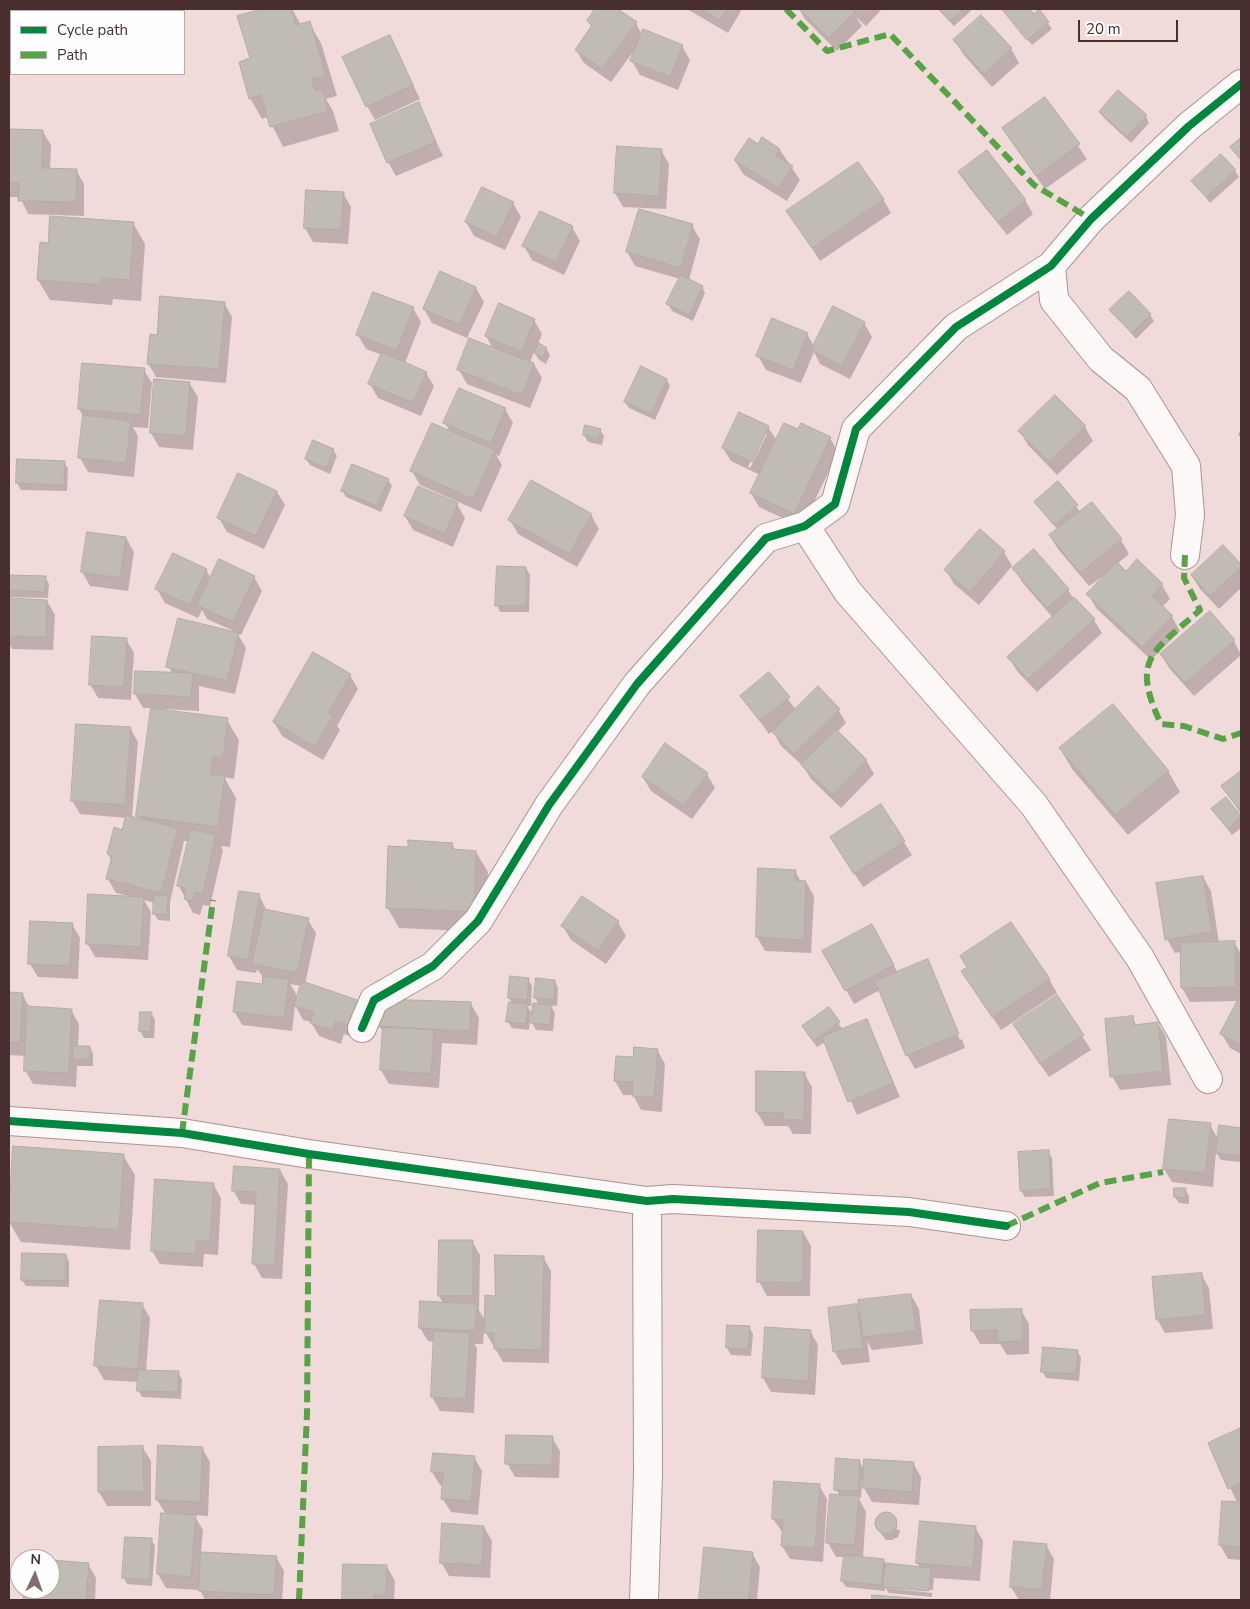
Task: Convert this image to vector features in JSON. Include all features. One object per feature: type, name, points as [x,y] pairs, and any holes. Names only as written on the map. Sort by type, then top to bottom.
[{"type":"street","points":[[362,1028],[374,1000],[433,966],[478,921],[549,805],[637,684],[766,538],[805,526],[835,504],[856,429],[956,326],[1052,266],[1091,219],[1189,126],[1241,84]]},
{"type":"street","points":[[1052,266],[1054,300],[1102,360],[1138,389],[1186,466],[1190,515],[1184,555]]},
{"type":"street","points":[[805,526],[848,592],[1034,805],[1140,958],[1208,1079]]},
{"type":"street","points":[[9,1120],[182,1133],[308,1154],[647,1201],[673,1200],[909,1212],[1006,1226]]},
{"type":"street","points":[[644,1600],[648,1474],[647,1201]]},
{"type":"building","points":[[263,9],[291,9],[296,25],[310,21],[326,75],[312,79],[315,91],[322,89],[328,111],[270,127],[261,95],[249,99],[239,62],[250,58],[237,16]]},
{"type":"building","points":[[595,9],[618,9],[637,22],[602,69],[575,50],[592,25],[587,21]]},
{"type":"building","points":[[701,9],[727,9],[720,20]]},
{"type":"building","points":[[799,9],[852,9],[855,12],[829,38]]},
{"type":"building","points":[[939,9],[963,9],[950,21]]},
{"type":"building","points":[[1002,9],[1030,9],[1034,14],[1039,9],[1049,22],[1027,40]]},
{"type":"building","points":[[981,15],[1012,48],[984,74],[953,40]]},
{"type":"building","points":[[643,29],[683,45],[670,77],[630,61]]},
{"type":"building","points":[[390,35],[413,85],[366,107],[342,57]]},
{"type":"building","points":[[1118,90],[1147,115],[1127,137],[1099,112]]},
{"type":"building","points":[[1045,97],[1080,144],[1036,176],[1002,128]]},
{"type":"building","points":[[419,102],[436,142],[387,163],[370,124]]},
{"type":"building","points":[[9,129],[43,130],[42,168],[77,169],[76,202],[18,201],[19,183],[9,183]]},
{"type":"building","points":[[762,137],[780,149],[776,156],[793,166],[778,188],[734,160],[749,138],[758,144]]},
{"type":"building","points":[[1241,138],[1241,160],[1230,147]]},
{"type":"building","points":[[617,146],[662,149],[659,196],[614,193]]},
{"type":"building","points":[[987,150],[1026,200],[998,222],[958,172]]},
{"type":"building","points":[[1221,154],[1236,170],[1206,197],[1191,181]]},
{"type":"building","points":[[858,162],[884,199],[812,248],[786,211]]},
{"type":"building","points":[[482,187],[514,202],[497,237],[465,222]]},
{"type":"building","points":[[306,190],[344,192],[341,230],[304,228]]},
{"type":"building","points":[[639,209],[693,224],[681,268],[626,252]]},
{"type":"building","points":[[540,211],[573,226],[556,262],[522,246]]},
{"type":"building","points":[[50,216],[134,222],[130,280],[101,278],[101,285],[37,280],[40,242],[48,243]]},
{"type":"building","points":[[440,271],[476,287],[460,325],[423,309]]},
{"type":"building","points":[[681,275],[703,286],[689,315],[666,304]]},
{"type":"building","points":[[1129,291],[1151,314],[1132,333],[1109,310]]},
{"type":"building","points":[[373,292],[414,307],[397,350],[356,335]]},
{"type":"building","points":[[160,296],[225,302],[219,369],[147,364],[150,334],[157,335]]},
{"type":"building","points":[[499,303],[535,319],[521,352],[485,336]]},
{"type":"building","points":[[833,306],[865,322],[842,366],[811,350]]},
{"type":"building","points":[[772,318],[808,333],[793,370],[756,356]]},
{"type":"building","points":[[469,338],[534,363],[522,395],[457,370]]},
{"type":"building","points":[[539,343],[547,348],[542,358],[534,353]]},
{"type":"building","points":[[382,352],[427,372],[413,403],[368,384]]},
{"type":"building","points":[[82,363],[145,368],[141,415],[78,409]]},
{"type":"building","points":[[641,366],[667,379],[651,414],[624,402]]},
{"type":"building","points":[[154,379],[190,382],[186,436],[150,433]]},
{"type":"building","points":[[459,388],[506,408],[491,443],[443,423]]},
{"type":"building","points":[[1055,395],[1086,426],[1049,462],[1018,431]]},
{"type":"building","points":[[739,412],[769,426],[752,462],[722,448]]},
{"type":"building","points":[[83,415],[131,421],[126,463],[78,458]]},
{"type":"building","points":[[432,423],[495,450],[473,499],[410,471]]},
{"type":"building","points":[[784,423],[798,429],[801,423],[831,437],[794,514],[750,493]]},
{"type":"building","points":[[585,425],[601,429],[598,439],[583,435]]},
{"type":"building","points":[[313,440],[334,449],[326,468],[305,459]]},
{"type":"building","points":[[17,459],[65,461],[64,485],[16,483]]},
{"type":"building","points":[[352,464],[389,479],[377,506],[341,491]]},
{"type":"building","points":[[238,473],[277,491],[256,536],[217,518]]},
{"type":"building","points":[[531,480],[592,514],[569,554],[508,520]]},
{"type":"building","points":[[1058,481],[1078,505],[1054,525],[1034,502]]},
{"type":"building","points":[[418,486],[458,503],[445,534],[404,516]]},
{"type":"building","points":[[1092,502],[1122,539],[1080,573],[1049,535]]},
{"type":"building","points":[[980,529],[1005,551],[970,592],[944,570]]},
{"type":"building","points":[[87,532],[126,537],[120,578],[81,572]]},
{"type":"building","points":[[1223,545],[1241,564],[1241,567],[1210,596],[1191,575]]},
{"type":"building","points":[[1034,549],[1069,589],[1047,608],[1012,568]]},
{"type":"building","points":[[173,553],[207,569],[190,605],[155,589]]},
{"type":"building","points":[[219,559],[255,576],[233,622],[197,605]]},
{"type":"building","points":[[1137,559],[1163,584],[1152,596],[1173,616],[1142,647],[1086,594],[1117,562],[1126,571]]},
{"type":"building","points":[[497,566],[526,567],[526,606],[495,606]]},
{"type":"building","points":[[9,575],[46,576],[45,592],[9,590]]},
{"type":"building","points":[[1074,597],[1095,619],[1028,679],[1007,657]]},
{"type":"building","points":[[9,598],[47,600],[46,637],[9,636]]},
{"type":"building","points":[[1210,611],[1235,640],[1185,683],[1160,654]]},
{"type":"building","points":[[178,618],[239,633],[227,681],[166,667]]},
{"type":"building","points":[[92,636],[127,638],[124,687],[89,685]]},
{"type":"building","points":[[313,652],[351,674],[328,713],[333,716],[315,747],[273,722]]},
{"type":"building","points":[[135,671],[193,673],[191,697],[134,694]]},
{"type":"building","points":[[769,672],[790,697],[760,721],[740,696]]},
{"type":"building","points":[[818,686],[840,709],[794,754],[772,732]]},
{"type":"building","points":[[1113,704],[1169,771],[1115,815],[1059,748]]},
{"type":"building","points":[[151,708],[228,718],[223,758],[213,757],[211,774],[225,776],[218,827],[136,816]]},
{"type":"building","points":[[76,724],[131,727],[125,805],[71,801]]},
{"type":"building","points":[[836,729],[867,760],[833,795],[801,765]]},
{"type":"building","points":[[665,743],[708,773],[684,806],[642,777]]},
{"type":"building","points":[[1241,771],[1241,812],[1221,786]]},
{"type":"building","points":[[1226,797],[1241,816],[1228,829],[1211,809]]},
{"type":"building","points":[[881,804],[905,841],[854,874],[830,837]]},
{"type":"building","points":[[126,815],[178,828],[161,893],[106,879],[112,856],[107,854],[114,827],[122,830]]},
{"type":"building","points":[[191,829],[216,835],[203,893],[195,892],[193,901],[184,899],[186,888],[177,886]]},
{"type":"building","points":[[408,840],[453,843],[452,849],[476,851],[474,912],[386,908],[388,846],[408,847]]},
{"type":"building","points":[[758,868],[796,870],[795,880],[806,881],[804,940],[756,937]]},
{"type":"building","points":[[1203,876],[1212,932],[1165,940],[1156,883]]},
{"type":"building","points":[[239,891],[260,894],[248,960],[228,956]]},
{"type":"building","points":[[88,894],[144,897],[141,947],[86,944]]},
{"type":"building","points":[[154,895],[168,896],[167,915],[153,914]]},
{"type":"building","points":[[582,896],[619,921],[598,951],[561,926]]},
{"type":"building","points":[[264,909],[309,918],[297,973],[252,964]]},
{"type":"building","points":[[30,921],[73,923],[70,966],[28,964]]},
{"type":"building","points":[[1011,922],[1050,979],[992,1017],[961,971],[967,967],[960,956]]},
{"type":"building","points":[[872,924],[894,965],[845,991],[822,951]]},
{"type":"building","points":[[1235,941],[1236,987],[1181,988],[1180,943]]},
{"type":"building","points":[[928,959],[959,1034],[906,1056],[875,981]]},
{"type":"building","points":[[263,976],[289,979],[284,1018],[233,1012],[237,981],[262,984]]},
{"type":"building","points":[[510,976],[529,978],[527,1000],[508,998]]},
{"type":"building","points":[[536,978],[555,980],[554,1000],[534,998]]},
{"type":"building","points":[[302,981],[363,1002],[355,1027],[336,1021],[333,1031],[310,1023],[314,1012],[294,1006]]},
{"type":"building","points":[[9,992],[23,993],[20,1043],[9,1042]]},
{"type":"building","points":[[1241,994],[1241,1045],[1220,1034]]},
{"type":"building","points":[[1057,995],[1084,1035],[1040,1064],[1013,1024]]},
{"type":"building","points":[[380,999],[471,1002],[470,1031],[378,1027]]},
{"type":"building","points":[[509,1002],[528,1004],[526,1024],[506,1022]]},
{"type":"building","points":[[533,1003],[552,1005],[550,1025],[531,1023]]},
{"type":"building","points":[[27,1006],[72,1009],[69,1073],[24,1071]]},
{"type":"building","points":[[829,1007],[840,1022],[813,1041],[802,1026]]},
{"type":"building","points":[[140,1012],[152,1012],[150,1032],[139,1031]]},
{"type":"building","points":[[1133,1016],[1134,1025],[1158,1022],[1163,1071],[1110,1077],[1105,1019]]},
{"type":"building","points":[[867,1019],[893,1083],[848,1102],[822,1037]]},
{"type":"building","points":[[383,1026],[434,1030],[431,1074],[380,1070]]},
{"type":"building","points":[[73,1046],[90,1046],[90,1060],[73,1060]]},
{"type":"building","points":[[634,1047],[658,1049],[654,1098],[632,1096],[633,1082],[614,1081],[616,1056],[633,1057]]},
{"type":"building","points":[[756,1071],[805,1072],[804,1120],[783,1120],[784,1113],[756,1112]]},
{"type":"building","points":[[1169,1119],[1211,1123],[1205,1173],[1163,1169]]},
{"type":"building","points":[[1219,1125],[1241,1128],[1241,1156],[1216,1153]]},
{"type":"building","points":[[13,1146],[124,1154],[119,1230],[9,1222]]},
{"type":"building","points":[[1049,1150],[1051,1189],[1020,1191],[1018,1152]]},
{"type":"building","points":[[234,1166],[280,1169],[275,1266],[252,1264],[256,1192],[232,1191]]},
{"type":"building","points":[[155,1179],[214,1183],[210,1241],[196,1241],[196,1254],[151,1251]]},
{"type":"building","points":[[1174,1188],[1186,1188],[1185,1198],[1174,1197]]},
{"type":"building","points":[[758,1230],[803,1231],[803,1283],[757,1282]]},
{"type":"building","points":[[439,1240],[473,1240],[473,1296],[438,1296]]},
{"type":"building","points":[[22,1253],[66,1254],[66,1281],[21,1280]]},
{"type":"building","points":[[495,1255],[544,1256],[542,1350],[494,1349],[494,1333],[484,1333],[485,1295],[495,1296]]},
{"type":"building","points":[[1202,1273],[1206,1315],[1156,1320],[1152,1277]]},
{"type":"building","points":[[911,1294],[916,1331],[863,1337],[858,1300]]},
{"type":"building","points":[[100,1300],[143,1303],[138,1369],[94,1366]]},
{"type":"building","points":[[420,1301],[477,1304],[475,1331],[419,1328]]},
{"type":"building","points":[[857,1304],[863,1348],[833,1352],[828,1308]]},
{"type":"building","points":[[1022,1309],[1022,1341],[998,1342],[997,1330],[971,1331],[970,1310]]},
{"type":"building","points":[[727,1325],[750,1326],[748,1349],[726,1348]]},
{"type":"building","points":[[765,1327],[811,1330],[808,1381],[762,1378]]},
{"type":"building","points":[[434,1331],[470,1333],[466,1399],[431,1397]]},
{"type":"building","points":[[1043,1347],[1078,1350],[1076,1374],[1041,1372]]},
{"type":"building","points":[[138,1370],[179,1371],[178,1392],[137,1391]]},
{"type":"building","points":[[1241,1428],[1241,1483],[1228,1489],[1208,1443]]},
{"type":"building","points":[[506,1435],[553,1436],[552,1465],[505,1464]]},
{"type":"building","points":[[158,1445],[203,1447],[200,1502],[156,1500]]},
{"type":"building","points":[[143,1446],[144,1492],[98,1492],[98,1447]]},
{"type":"building","points":[[433,1453],[475,1456],[471,1501],[441,1499],[443,1473],[431,1472]]},
{"type":"building","points":[[836,1458],[860,1460],[858,1491],[834,1490]]},
{"type":"building","points":[[864,1459],[914,1462],[912,1492],[863,1488]]},
{"type":"building","points":[[774,1481],[820,1484],[815,1548],[781,1546],[783,1520],[772,1519]]},
{"type":"building","points":[[830,1494],[859,1496],[855,1545],[826,1543]]},
{"type":"building","points":[[1222,1501],[1241,1502],[1241,1547],[1219,1545]]},
{"type":"building","points":[[886,1512],[894,1515],[897,1523],[894,1531],[886,1534],[878,1531],[875,1523],[878,1515]]},
{"type":"building","points":[[161,1513],[196,1515],[191,1577],[157,1574]]},
{"type":"building","points":[[920,1521],[976,1526],[973,1568],[916,1563]]},
{"type":"building","points":[[442,1523],[484,1526],[482,1565],[440,1563]]},
{"type":"building","points":[[125,1537],[152,1538],[149,1580],[122,1578]]},
{"type":"building","points":[[1014,1541],[1047,1544],[1042,1590],[1010,1587]]},
{"type":"building","points":[[704,1547],[753,1552],[749,1600],[699,1600]]},
{"type":"building","points":[[201,1552],[277,1556],[274,1595],[199,1591]]},
{"type":"building","points":[[844,1555],[884,1559],[881,1585],[841,1581]]},
{"type":"building","points":[[60,1561],[89,1563],[86,1600],[23,1600],[60,1599]]},
{"type":"building","points":[[886,1563],[931,1568],[929,1591],[883,1587]]},
{"type":"building","points":[[343,1564],[387,1565],[386,1595],[374,1595],[374,1600],[342,1600]]},
{"type":"building","points":[[872,1595],[923,1599],[923,1600],[872,1600]]},
{"type":"marked path","points":[[786,9],[827,51],[890,34],[1034,185],[1091,219]]},
{"type":"marked path","points":[[1185,555],[1184,578],[1200,610],[1170,636],[1151,658],[1147,670],[1147,684],[1152,702],[1161,724],[1184,726],[1223,739],[1241,733]]},
{"type":"marked path","points":[[182,1133],[213,900]]},
{"type":"marked path","points":[[299,1600],[307,1413],[309,1154]]},
{"type":"marked path","points":[[1006,1226],[1100,1183],[1163,1172]]},
{"type":"cycle path","points":[[362,1028],[374,1000],[433,966],[478,921],[549,805],[637,684],[766,538],[805,526],[835,504],[856,429],[956,327],[1051,266],[1091,219],[1189,126],[1241,84]]},
{"type":"cycle path","points":[[9,1121],[182,1133],[309,1154],[647,1201],[673,1199],[909,1212],[1006,1226]]}]
